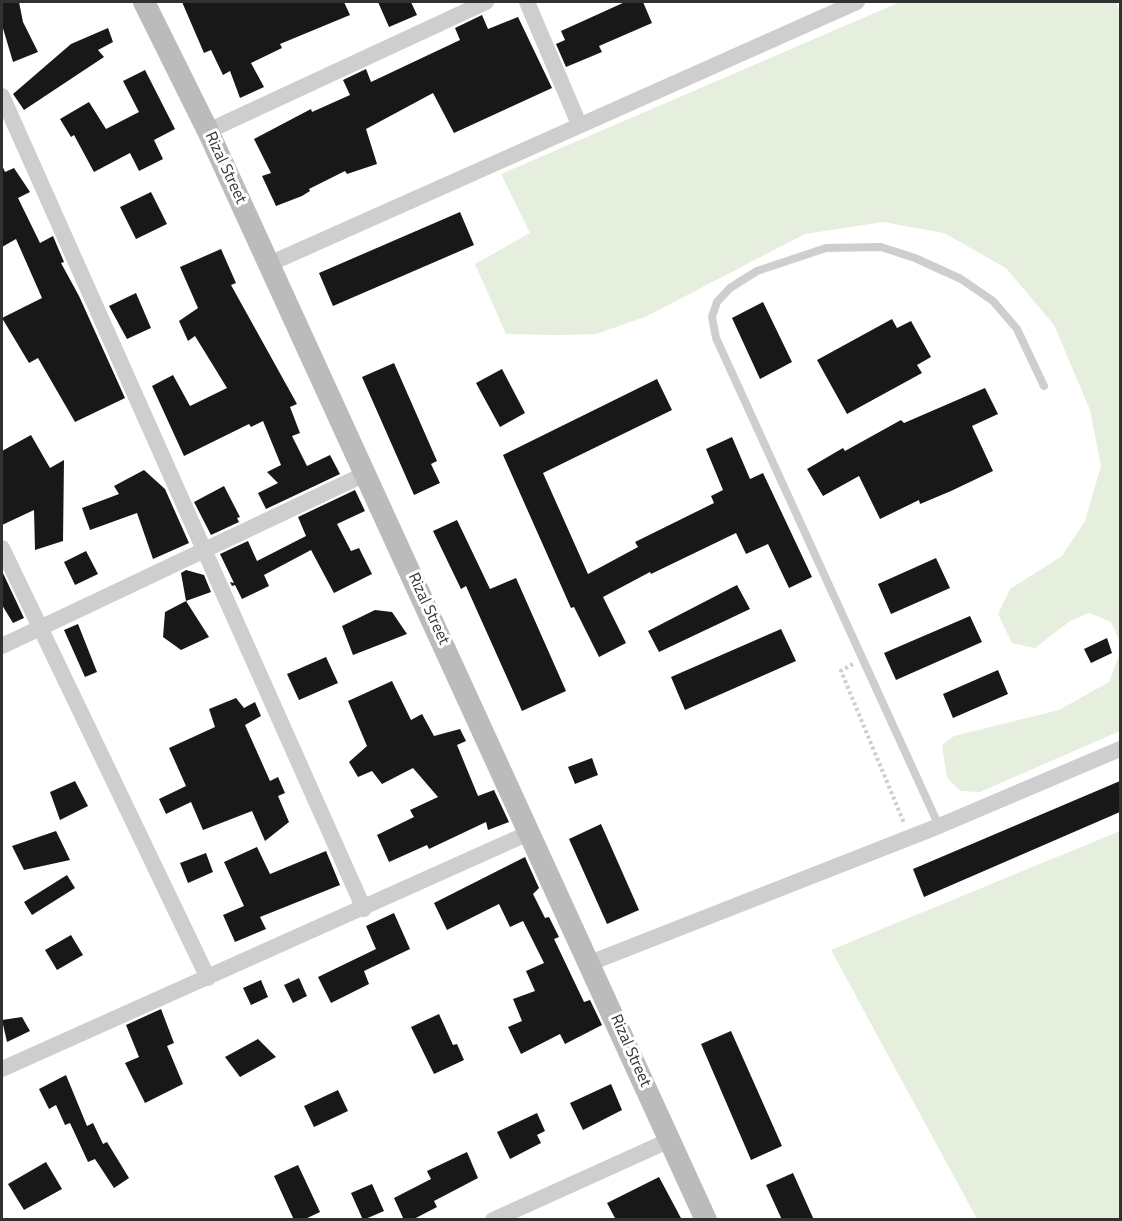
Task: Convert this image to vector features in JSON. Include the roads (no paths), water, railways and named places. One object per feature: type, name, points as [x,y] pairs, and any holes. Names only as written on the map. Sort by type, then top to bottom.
[{"type":"main road","name":"Rizal Street","points":[[145,2],[208,131],[531,832],[706,1220]]},
{"type":"street","points":[[208,131],[486,2]]},
{"type":"street","points":[[527,2],[579,124]]},
{"type":"street","points":[[268,264],[839,5],[857,2]]},
{"type":"street","points":[[2,96],[364,909]]},
{"type":"street","points":[[2,646],[365,474]]},
{"type":"street","points":[[2,548],[208,978]]},
{"type":"street","points":[[590,963],[939,826],[1120,748]]},
{"type":"street","points":[[2,1070],[531,832]]},
{"type":"street","points":[[493,1220],[670,1140]]},
{"type":"lane","points":[[939,826],[716,338],[712,317],[717,302],[730,288],[757,271],[826,248],[882,247],[915,258],[961,279],[993,301],[1017,329],[1044,386]]}]
